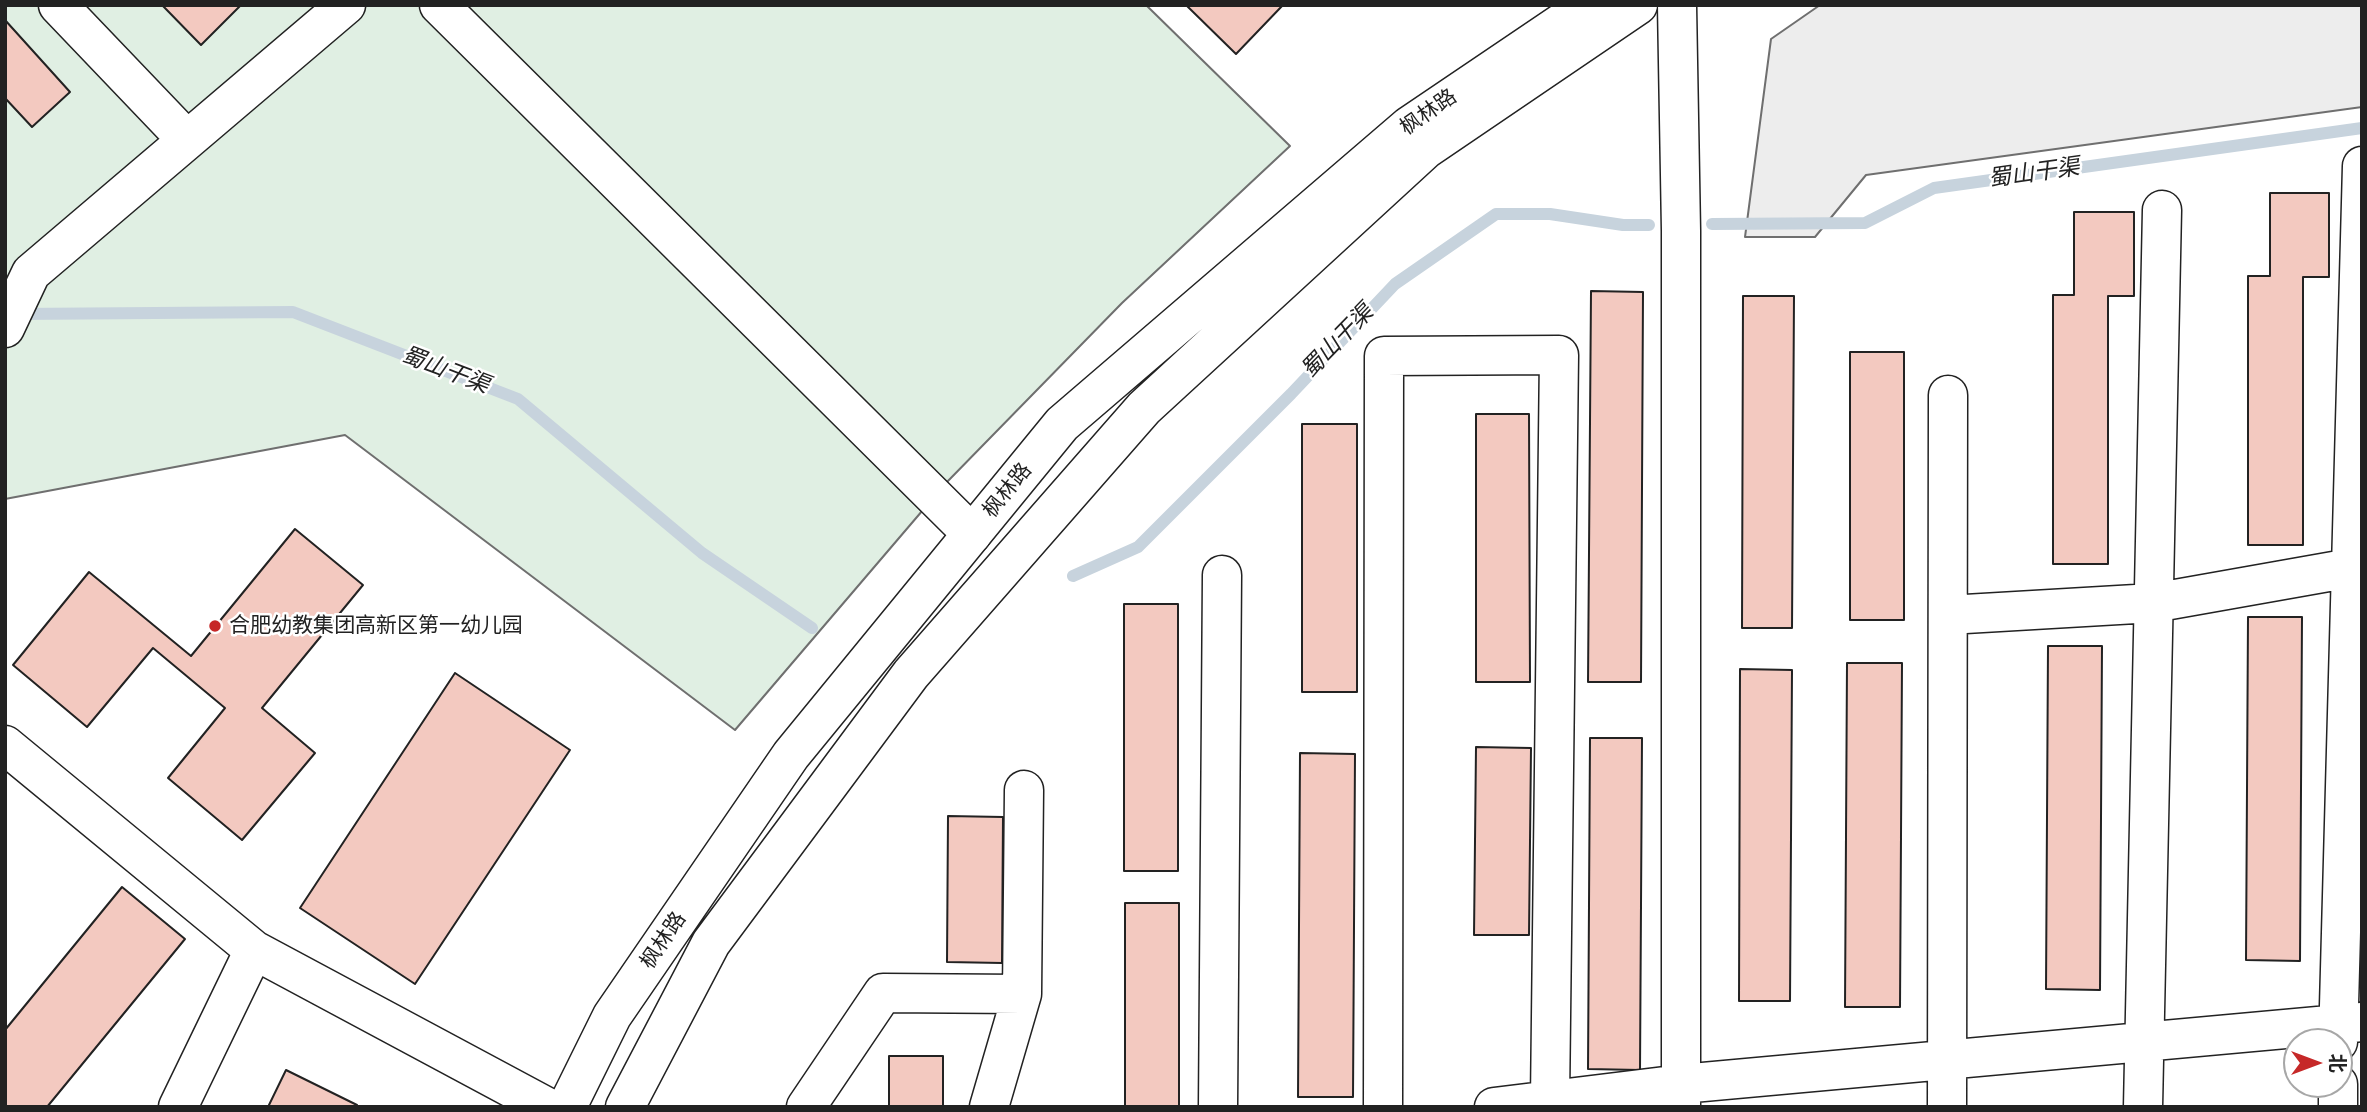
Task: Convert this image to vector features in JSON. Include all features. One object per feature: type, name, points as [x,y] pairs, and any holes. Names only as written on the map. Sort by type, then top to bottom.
[{"type":"main road","points":[[58,5],[187,141]]},
{"type":"main road","points":[[5,328],[31,273],[346,5]]},
{"type":"main road","points":[[439,5],[972,534]]},
{"type":"main road","name":"枫林路","points":[[567,1107],[612,1016],[791,755],[1062,424],[1409,126],[1588,5]]},
{"type":"main road","name":"枫林路","points":[[625,1107],[711,943],[911,674],[1144,408],[1426,149],[1638,5]]},
{"type":"main road","points":[[1677,5],[1681,231],[1681,1095]]},
{"type":"main road","points":[[2346,1028],[2362,166]]},
{"type":"main road","points":[[2144,1107],[2162,210]]},
{"type":"main road","points":[[1383,1107],[1384,356],[1559,355],[1550,1099]]},
{"type":"main road","points":[[1947,1107],[1948,395]]},
{"type":"main road","points":[[1948,615],[2153,603],[2356,567]]},
{"type":"main road","points":[[1219,1107],[1222,575]]},
{"type":"main road","points":[[5,745],[254,950],[547,1107]]},
{"type":"main road","points":[[989,1107],[1022,994],[1024,790]]},
{"type":"main road","points":[[178,1107],[254,950]]},
{"type":"main road","points":[[806,1107],[883,993],[1022,994]]},
{"type":"main road","points":[[1494,1107],[1550,1099],[1681,1095],[1947,1060],[2144,1042],[2283,1033]]},
{"type":"green space","points":[[5,5],[1146,5],[1290,146],[1122,303],[946,483],[735,730],[345,435],[5,499]]},
{"type":"shaded area","points":[[1820,5],[2362,5],[2362,107],[1866,175],[1815,237],[1745,237],[1771,39]]},
{"type":"building","points":[[162,5],[241,5],[201,45]]},
{"type":"building","points":[[1186,5],[1283,5],[1236,54]]},
{"type":"building","points":[[5,20],[70,92],[32,127],[5,98]]},
{"type":"building","points":[[2270,193],[2329,193],[2329,277],[2303,277],[2303,545],[2248,545],[2248,276],[2270,276]]},
{"type":"building","points":[[2074,212],[2134,212],[2134,296],[2108,296],[2108,564],[2053,564],[2053,295],[2074,295]]},
{"type":"building","points":[[1591,291],[1643,292],[1641,682],[1588,682]]},
{"type":"building","points":[[1743,296],[1794,296],[1792,628],[1742,628]]},
{"type":"building","points":[[1850,352],[1904,352],[1904,620],[1850,620]]},
{"type":"building","points":[[1476,414],[1529,414],[1530,682],[1476,682]]},
{"type":"building","points":[[1302,424],[1357,424],[1357,692],[1302,692]]},
{"type":"building","points":[[295,529],[363,585],[262,708],[315,753],[242,840],[168,778],[225,708],[153,648],[87,727],[13,665],[89,572],[191,656]]},
{"type":"building","points":[[1124,604],[1178,604],[1178,871],[1124,871]]},
{"type":"building","points":[[2248,617],[2302,617],[2300,961],[2246,960]]},
{"type":"building","points":[[2048,646],[2102,646],[2100,990],[2046,989]]},
{"type":"building","points":[[1847,663],[1902,663],[1900,1007],[1845,1007]]},
{"type":"building","points":[[1740,669],[1792,670],[1790,1001],[1739,1001]]},
{"type":"building","points":[[455,673],[570,750],[415,984],[300,908]]},
{"type":"building","points":[[1590,738],[1642,738],[1640,1070],[1588,1069]]},
{"type":"building","points":[[1476,747],[1531,748],[1529,935],[1474,935]]},
{"type":"building","points":[[1300,753],[1355,754],[1353,1097],[1298,1097]]},
{"type":"building","points":[[948,816],[1003,817],[1002,963],[947,962]]},
{"type":"building","points":[[122,887],[185,939],[47,1107],[5,1107],[5,1030]]},
{"type":"building","points":[[1125,903],[1179,903],[1179,1107],[1125,1107]]},
{"type":"building","points":[[889,1056],[943,1056],[943,1107],[889,1107]]},
{"type":"building","points":[[286,1070],[357,1105],[356,1107],[268,1107]]},
{"type":"waterway","name":"蜀山干渠","points":[[1712,224],[1865,223],[1934,188],[2362,128]]},
{"type":"waterway","name":"蜀山干渠","points":[[1073,576],[1138,547],[1291,394],[1395,284],[1496,214],[1550,214],[1623,225],[1649,225]]},
{"type":"waterway","name":"蜀山干渠","points":[[16,314],[293,312],[518,399],[702,553],[812,628]]},
{"type":"place","name":"合肥幼教集团高新区第一幼儿园","points":[[215,626]]}]
